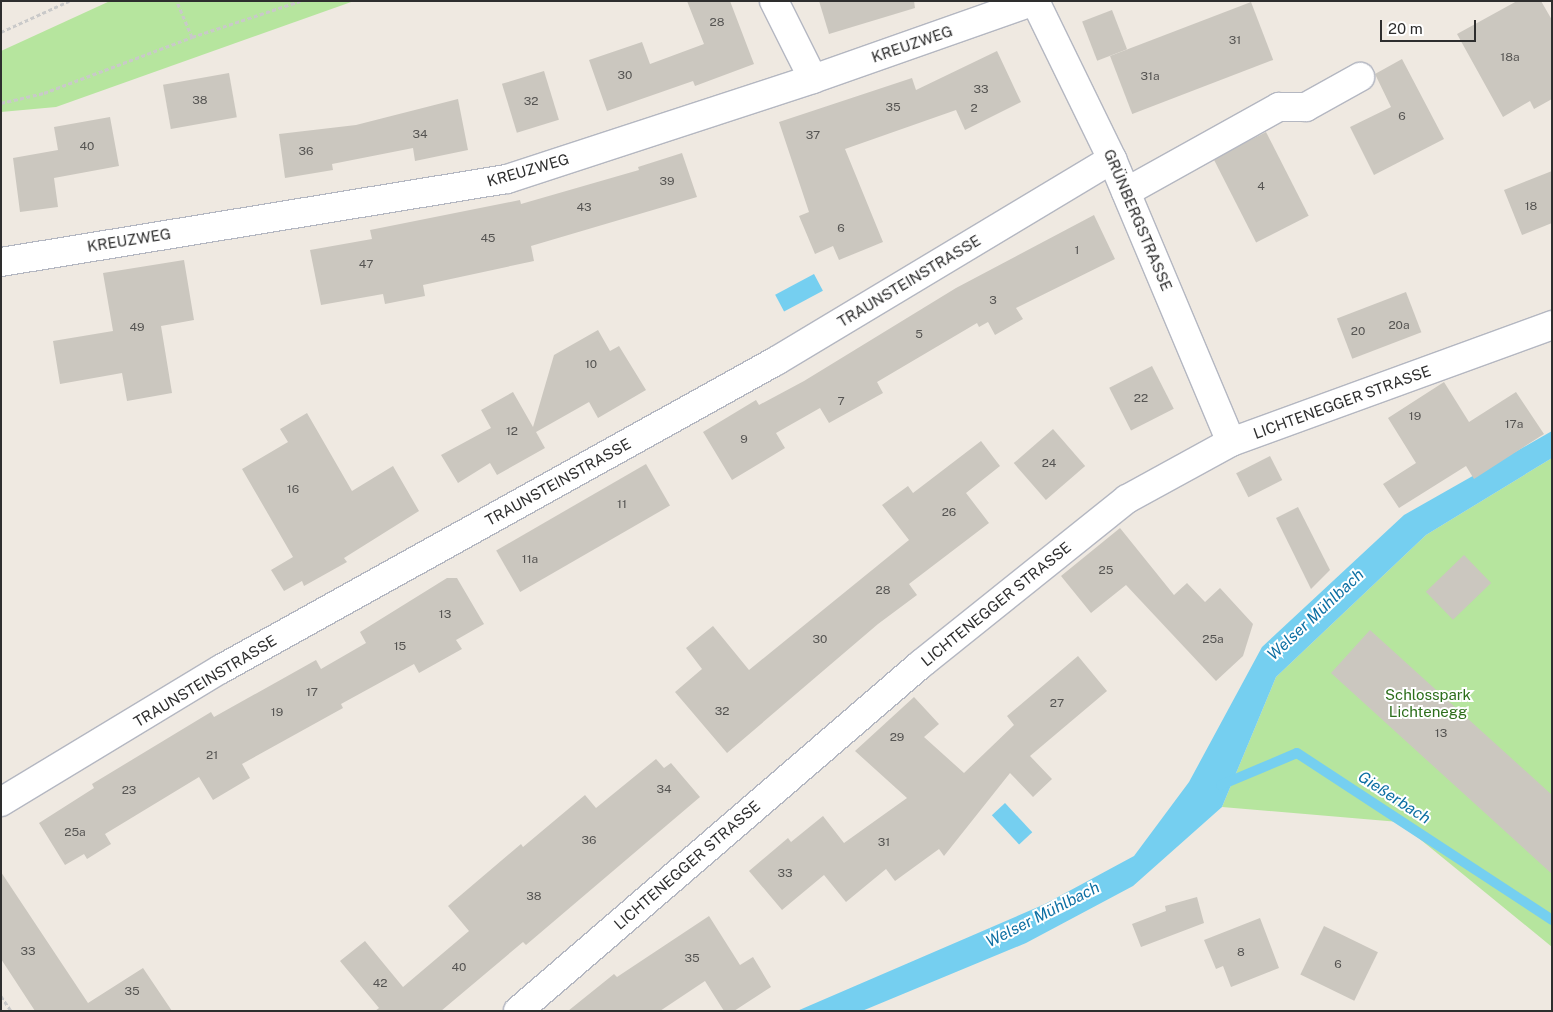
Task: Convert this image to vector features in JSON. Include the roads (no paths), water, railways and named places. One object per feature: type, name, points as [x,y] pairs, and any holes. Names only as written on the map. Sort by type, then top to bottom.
[{"type":"street","points":[[774,1],[813,79]]},
{"type":"street","name":"KREUZWEG","points":[[1,262],[507,179],[813,79],[1035,1]]},
{"type":"street","name":"GRÜNBERGSTRASSE","points":[[1035,1],[1112,160],[1231,442]]},
{"type":"street","points":[[1126,192],[1278,107],[1306,106],[1360,77]]},
{"type":"street","name":"TRAUNSTEINSTRASSE","points":[[1,802],[221,669],[776,361],[1112,160]]},
{"type":"street","name":"LICHTENEGGER STRASSE","points":[[518,1011],[921,664],[1127,499],[1231,442],[1552,325]]},
{"type":"water","points":[[814,274],[823,291],[784,311],[775,295]]},
{"type":"water","name":"Welser Mühlbach","points":[[1552,431],[1552,458],[1426,535],[1276,677],[1222,807],[1133,886],[1026,943],[862,1011],[797,1011],[1045,904],[1134,856],[1189,782],[1262,647],[1404,515]]},
{"type":"water","points":[[1005,803],[1032,832],[1019,845],[992,815]]},
{"type":"waterway","name":"Gießerbach","points":[[1221,785],[1297,753],[1552,920]]},
{"type":"park label","name":"Schlosspark Lichtenegg","points":[[1428,702]]}]
